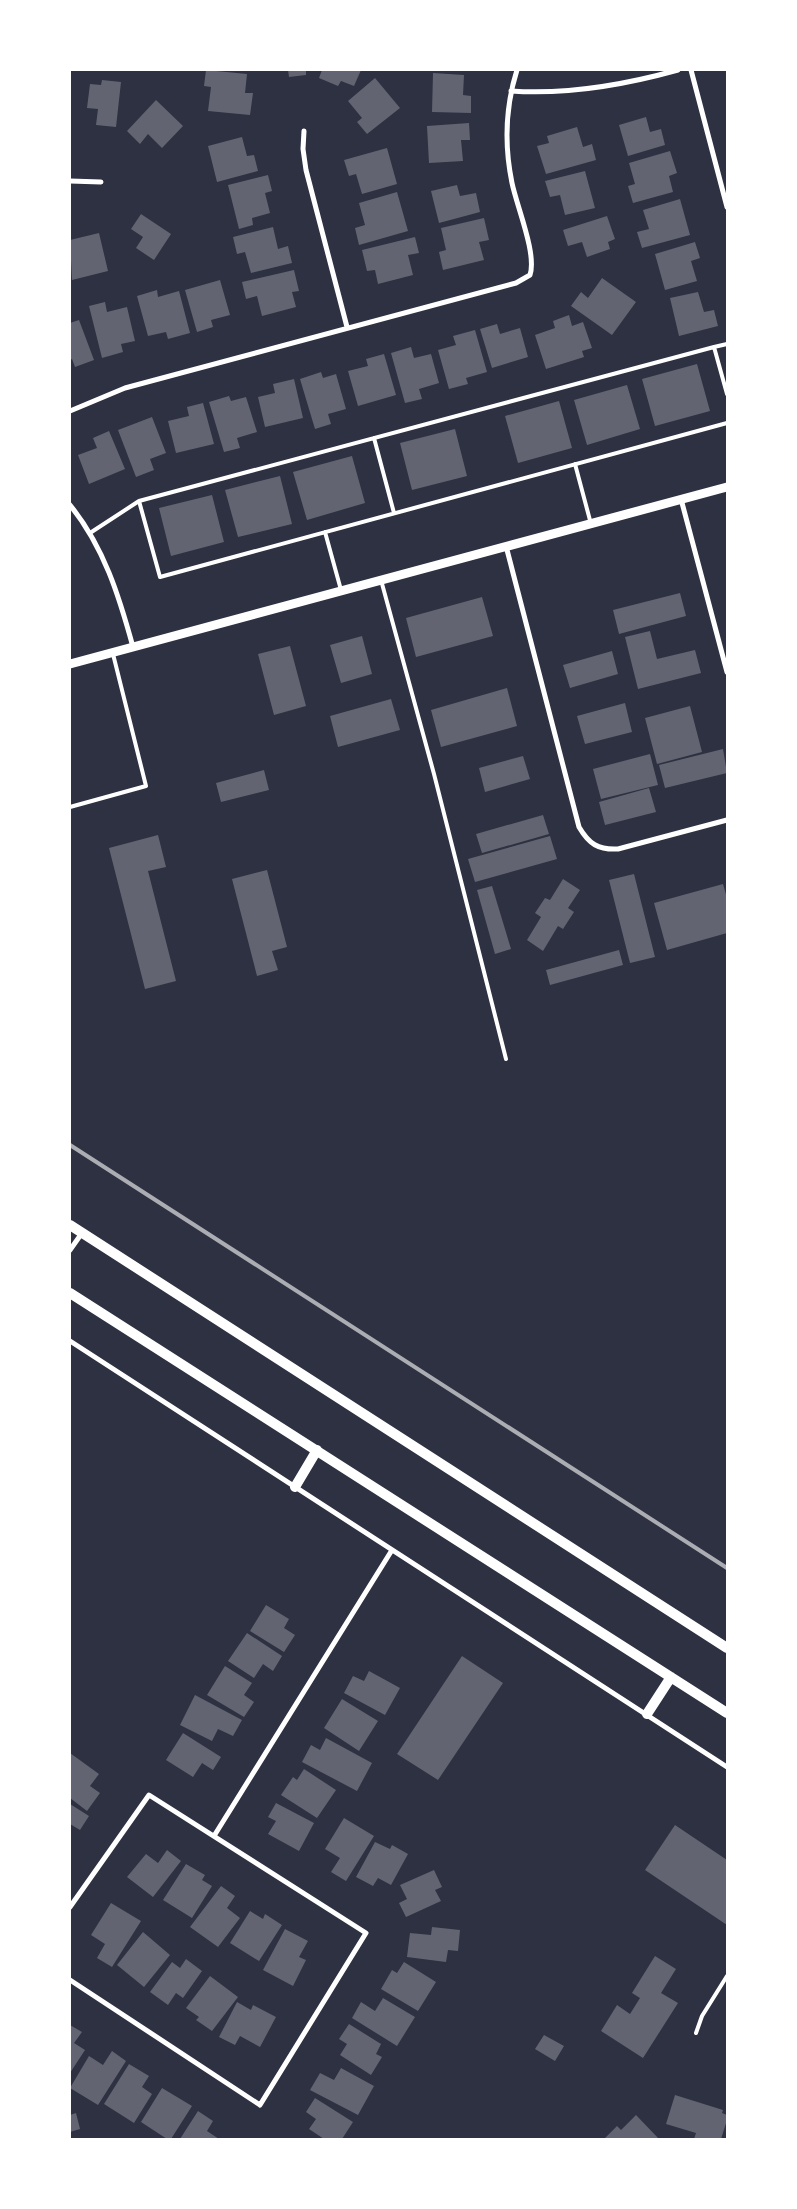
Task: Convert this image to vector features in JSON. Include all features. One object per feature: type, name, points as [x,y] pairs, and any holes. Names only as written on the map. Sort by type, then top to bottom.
[{"type":"main road","points":[[70,1225],[727,1648]]},
{"type":"main road","points":[[70,1293],[727,1713]]},
{"type":"main road","points":[[295,1487],[317,1450]]},
{"type":"main road","points":[[646,1714],[671,1677]]},
{"type":"street","points":[[70,411],[125,388],[516,283],[530,275],[532,260],[508,160],[506,126],[511,91],[517,70]]},
{"type":"street","points":[[511,91],[544,92],[594,88],[628,83],[678,70]]},
{"type":"street","points":[[691,70],[727,207]]},
{"type":"street","points":[[304,131],[303,149],[306,170],[347,327]]},
{"type":"street","points":[[70,182],[101,182]]},
{"type":"street","points":[[70,664],[727,487]]},
{"type":"street","points":[[681,499],[727,672]]},
{"type":"street","points":[[70,505],[90,533],[117,591],[133,647]]},
{"type":"street","points":[[506,546],[579,827],[586,838],[594,846],[605,850],[618,849],[727,820]]},
{"type":"street","points":[[70,1250],[82,1233]]},
{"type":"street","points":[[70,1341],[727,1767]]},
{"type":"street","points":[[214,1836],[392,1550]]},
{"type":"street","points":[[70,1907],[149,1795],[366,1933],[260,2105],[70,1980]]},
{"type":"lane","points":[[90,533],[139,501],[727,344]]},
{"type":"lane","points":[[714,347],[727,394]]},
{"type":"lane","points":[[139,501],[160,576],[727,423]]},
{"type":"lane","points":[[374,438],[394,513]]},
{"type":"lane","points":[[575,464],[591,524]]},
{"type":"lane","points":[[325,532],[341,591]]},
{"type":"lane","points":[[381,580],[434,774],[506,1059]]},
{"type":"lane","points":[[70,807],[146,786],[113,652]]},
{"type":"lane","points":[[696,2033],[702,2016],[727,1976]]},
{"type":"building","points":[[206,70],[247,74],[245,93],[253,93],[250,115],[208,111],[211,87],[204,86]]},
{"type":"building","points":[[288,70],[306,70],[306,75],[289,77]]},
{"type":"building","points":[[322,70],[361,70],[354,86],[341,81],[338,86],[319,78]]},
{"type":"building","points":[[433,73],[464,75],[463,95],[471,96],[471,113],[432,112]]},
{"type":"building","points":[[375,78],[400,108],[367,134],[357,122],[362,118],[348,101]]},
{"type":"building","points":[[102,80],[121,82],[116,127],[96,125],[98,109],[87,108],[90,84],[101,85]]},
{"type":"building","points":[[156,100],[183,126],[162,148],[148,134],[140,144],[127,131]]},
{"type":"building","points":[[646,117],[650,132],[661,129],[665,145],[628,156],[619,125]]},
{"type":"building","points":[[469,123],[470,140],[461,140],[463,161],[429,163],[427,126]]},
{"type":"building","points":[[577,127],[583,147],[592,144],[596,160],[546,174],[537,146],[549,143],[547,136]]},
{"type":"building","points":[[242,137],[247,156],[254,155],[258,171],[217,182],[208,146]]},
{"type":"building","points":[[387,148],[397,184],[362,194],[356,174],[349,176],[344,160]]},
{"type":"building","points":[[670,151],[677,173],[669,176],[673,192],[633,203],[628,186],[635,184],[629,163]]},
{"type":"building","points":[[585,171],[595,208],[565,215],[560,195],[550,197],[545,181]]},
{"type":"building","points":[[268,175],[272,191],[265,193],[270,213],[252,218],[253,225],[239,229],[228,185]]},
{"type":"building","points":[[457,185],[460,196],[476,193],[480,212],[439,223],[431,191]]},
{"type":"building","points":[[397,192],[408,231],[359,245],[355,228],[365,225],[359,203]]},
{"type":"building","points":[[680,199],[690,235],[642,248],[637,232],[649,229],[643,210]]},
{"type":"building","points":[[141,214],[171,234],[154,260],[136,248],[143,237],[131,229]]},
{"type":"building","points":[[607,216],[615,239],[608,242],[610,249],[587,257],[582,242],[568,246],[563,230]]},
{"type":"building","points":[[484,218],[489,240],[479,242],[484,260],[443,270],[439,252],[446,250],[441,228]]},
{"type":"building","points":[[273,227],[278,249],[288,246],[292,263],[251,273],[245,252],[237,254],[233,237]]},
{"type":"building","points":[[99,233],[108,271],[72,280],[70,240]]},
{"type":"building","points":[[415,237],[419,253],[408,255],[413,275],[378,284],[375,270],[367,271],[362,250]]},
{"type":"building","points":[[695,242],[700,258],[691,261],[697,281],[665,290],[655,254]]},
{"type":"building","points":[[294,270],[299,291],[292,292],[296,307],[262,316],[257,296],[246,299],[242,282]]},
{"type":"building","points":[[602,278],[636,302],[612,335],[571,306],[581,292],[588,298]]},
{"type":"building","points":[[220,280],[230,315],[211,320],[213,327],[197,332],[185,290]]},
{"type":"building","points":[[157,290],[158,297],[179,291],[190,333],[168,339],[166,332],[148,336],[137,296]]},
{"type":"building","points":[[698,292],[704,312],[714,310],[718,326],[679,336],[670,298]]},
{"type":"building","points":[[105,302],[107,312],[127,307],[135,341],[121,344],[123,352],[102,358],[89,306]]},
{"type":"building","points":[[569,315],[572,326],[583,322],[592,348],[582,351],[584,357],[546,369],[535,335],[555,328],[553,321]]},
{"type":"building","points":[[79,320],[94,360],[75,367],[72,359],[70,360],[70,323]]},
{"type":"building","points":[[497,324],[500,334],[520,328],[528,357],[492,368],[480,329]]},
{"type":"building","points":[[475,330],[487,372],[466,378],[468,384],[449,389],[438,350],[456,345],[453,336]]},
{"type":"building","points":[[411,347],[414,358],[431,354],[439,383],[419,389],[422,399],[405,403],[391,353]]},
{"type":"building","points":[[384,354],[396,395],[358,406],[348,371],[368,366],[366,359]]},
{"type":"building","points":[[697,364],[710,411],[655,426],[642,379]]},
{"type":"building","points":[[321,372],[323,378],[336,374],[346,409],[328,414],[331,424],[315,429],[300,379]]},
{"type":"building","points":[[294,379],[303,418],[265,427],[258,397],[275,393],[273,384]]},
{"type":"building","points":[[627,385],[640,429],[587,445],[574,400]]},
{"type":"building","points":[[229,396],[231,401],[246,397],[257,432],[237,438],[240,448],[224,452],[209,402]]},
{"type":"building","points":[[559,401],[572,448],[518,463],[505,416]]},
{"type":"building","points":[[203,403],[214,444],[176,453],[168,421],[189,416],[187,407]]},
{"type":"building","points":[[152,417],[166,453],[150,459],[154,470],[136,477],[118,430]]},
{"type":"building","points":[[455,429],[467,476],[412,490],[400,443]]},
{"type":"building","points":[[109,431],[125,469],[89,484],[78,455],[97,448],[93,438]]},
{"type":"building","points":[[352,456],[365,503],[307,520],[293,472]]},
{"type":"building","points":[[280,476],[292,524],[238,537],[225,490]]},
{"type":"building","points":[[212,495],[224,542],[171,556],[159,508]]},
{"type":"building","points":[[680,593],[686,616],[619,634],[613,610]]},
{"type":"building","points":[[482,597],[493,636],[416,657],[406,618]]},
{"type":"building","points":[[650,631],[657,659],[695,650],[701,673],[638,689],[625,637]]},
{"type":"building","points":[[362,636],[372,674],[341,683],[330,645]]},
{"type":"building","points":[[290,646],[306,706],[274,715],[258,654]]},
{"type":"building","points":[[612,651],[618,674],[570,688],[563,665]]},
{"type":"building","points":[[507,688],[517,726],[441,747],[431,710]]},
{"type":"building","points":[[391,699],[400,730],[338,747],[330,716]]},
{"type":"building","points":[[625,703],[632,732],[585,744],[577,716]]},
{"type":"building","points":[[690,706],[702,752],[657,764],[645,718]]},
{"type":"building","points":[[723,749],[727,773],[665,788],[659,765]]},
{"type":"building","points":[[650,754],[658,785],[601,799],[593,769]]},
{"type":"building","points":[[523,756],[530,779],[485,792],[479,768]]},
{"type":"building","points":[[264,770],[269,790],[221,802],[216,783]]},
{"type":"building","points":[[649,788],[656,812],[605,825],[599,802]]},
{"type":"building","points":[[543,815],[549,834],[482,853],[476,834]]},
{"type":"building","points":[[158,835],[166,867],[148,871],[176,981],[145,989],[109,848]]},
{"type":"building","points":[[550,836],[557,859],[475,882],[468,859]]},
{"type":"building","points":[[267,870],[287,947],[272,951],[278,970],[257,976],[232,879]]},
{"type":"building","points":[[634,874],[655,957],[630,963],[609,880]]},
{"type":"building","points":[[563,879],[580,890],[568,908],[574,912],[563,929],[558,926],[543,951],[527,940],[541,917],[535,913],[545,898],[550,900]]},
{"type":"building","points":[[723,884],[727,898],[727,933],[667,950],[654,903]]},
{"type":"building","points":[[492,886],[511,949],[495,954],[477,890]]},
{"type":"building","points":[[619,950],[623,965],[550,985],[546,970]]},
{"type":"building","points":[[266,1605],[289,1619],[284,1628],[295,1635],[284,1652],[250,1631]]},
{"type":"building","points":[[247,1633],[282,1656],[273,1671],[263,1664],[254,1678],[228,1661]]},
{"type":"building","points":[[462,1656],[503,1683],[438,1780],[397,1754]]},
{"type":"building","points":[[225,1666],[252,1683],[244,1695],[254,1702],[244,1717],[207,1695]]},
{"type":"building","points":[[369,1671],[400,1688],[385,1715],[344,1693],[353,1676],[364,1681]]},
{"type":"building","points":[[195,1695],[242,1720],[233,1736],[218,1729],[212,1741],[180,1725]]},
{"type":"building","points":[[342,1699],[378,1721],[359,1751],[324,1728]]},
{"type":"building","points":[[183,1733],[221,1757],[213,1770],[202,1763],[193,1777],[166,1760]]},
{"type":"building","points":[[326,1738],[372,1763],[357,1791],[302,1762],[311,1745],[320,1750]]},
{"type":"building","points":[[70,1753],[99,1774],[90,1786],[100,1793],[87,1811],[70,1798]]},
{"type":"building","points":[[304,1769],[336,1790],[317,1818],[281,1795],[293,1777],[297,1780]]},
{"type":"building","points":[[276,1803],[314,1823],[299,1851],[268,1834],[276,1821],[268,1817]]},
{"type":"building","points":[[70,1804],[89,1816],[80,1830],[70,1824]]},
{"type":"building","points":[[344,1818],[374,1836],[346,1881],[331,1872],[340,1858],[325,1849]]},
{"type":"building","points":[[675,1825],[727,1860],[727,1925],[645,1870]]},
{"type":"building","points":[[375,1842],[390,1849],[392,1845],[408,1854],[391,1885],[378,1878],[373,1886],[356,1877]]},
{"type":"building","points":[[167,1850],[181,1861],[153,1897],[127,1877],[146,1854],[158,1863]]},
{"type":"building","points":[[186,1864],[205,1875],[202,1880],[212,1886],[192,1918],[163,1900]]},
{"type":"building","points":[[434,1870],[442,1887],[435,1890],[441,1901],[406,1917],[399,1903],[407,1899],[400,1885]]},
{"type":"building","points":[[221,1886],[235,1896],[227,1908],[240,1918],[218,1947],[190,1927]]},
{"type":"building","points":[[111,1903],[141,1921],[112,1967],[97,1958],[105,1944],[91,1935]]},
{"type":"building","points":[[250,1911],[263,1919],[265,1914],[282,1925],[259,1961],[230,1943]]},
{"type":"building","points":[[432,1927],[460,1930],[458,1951],[448,1950],[446,1962],[407,1957],[410,1933],[431,1935]]},
{"type":"building","points":[[285,1929],[308,1941],[299,1957],[306,1960],[293,1986],[263,1970]]},
{"type":"building","points":[[143,1932],[170,1955],[144,1987],[117,1965]]},
{"type":"building","points":[[655,1956],[676,1969],[661,1993],[678,2003],[643,2058],[601,2031],[617,2005],[630,2014],[640,1998],[632,1993]]},
{"type":"building","points":[[186,1959],[202,1971],[183,1998],[176,1993],[168,2005],[150,1992],[172,1962],[180,1968]]},
{"type":"building","points":[[404,1962],[436,1982],[418,2011],[381,1989],[392,1970],[397,1973]]},
{"type":"building","points":[[210,1976],[238,1997],[212,2031],[196,2020],[199,2017],[186,2008]]},
{"type":"building","points":[[383,1998],[415,2017],[397,2046],[352,2018],[361,2002],[375,2011]]},
{"type":"building","points":[[237,2002],[251,2010],[253,2005],[276,2017],[260,2047],[240,2036],[235,2045],[219,2037]]},
{"type":"building","points":[[349,2024],[381,2044],[376,2054],[382,2057],[371,2075],[340,2055],[347,2044],[339,2039]]},
{"type":"building","points":[[70,2025],[82,2032],[74,2043],[85,2050],[70,2073]]},
{"type":"building","points":[[544,2035],[564,2046],[555,2061],[535,2049]]},
{"type":"building","points":[[112,2051],[126,2061],[98,2105],[70,2088],[89,2056],[103,2065]]},
{"type":"building","points":[[129,2064],[149,2076],[142,2087],[152,2094],[134,2123],[104,2104]]},
{"type":"building","points":[[341,2068],[374,2086],[358,2115],[310,2090],[320,2073],[334,2080]]},
{"type":"building","points":[[162,2088],[192,2106],[171,2139],[167,2139],[141,2122]]},
{"type":"building","points":[[675,2095],[723,2110],[722,2113],[727,2115],[727,2120],[721,2139],[694,2139],[696,2133],[666,2124]]},
{"type":"building","points":[[315,2098],[353,2122],[342,2139],[324,2139],[309,2129],[316,2119],[306,2112]]},
{"type":"building","points":[[198,2111],[213,2121],[207,2131],[219,2139],[180,2139]]},
{"type":"building","points":[[76,2113],[80,2129],[70,2132],[70,2115]]},
{"type":"building","points":[[636,2115],[659,2139],[604,2139],[617,2126],[621,2130]]},
{"type":"railway","points":[[70,1145],[727,1568]]}]
